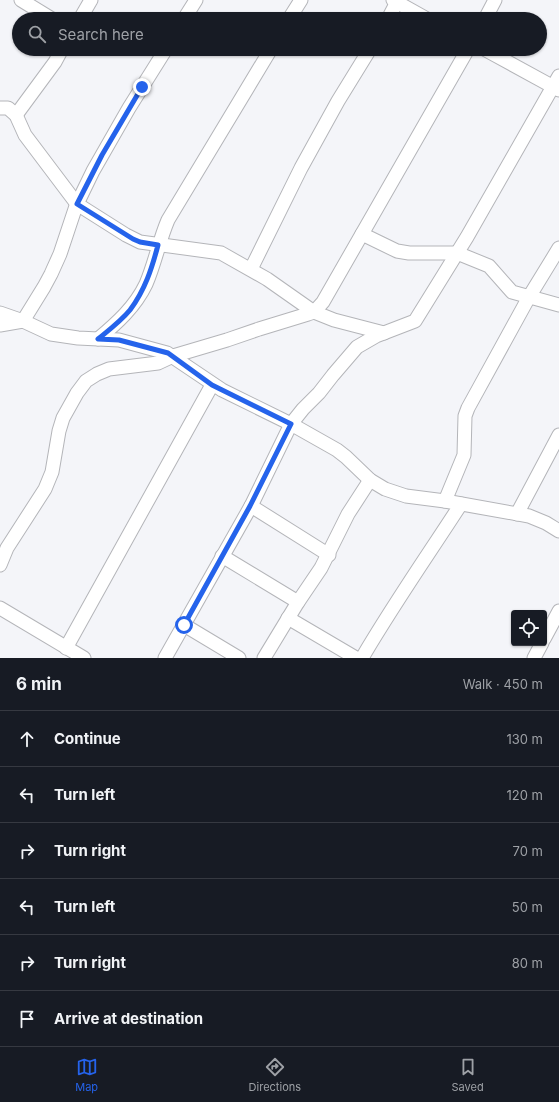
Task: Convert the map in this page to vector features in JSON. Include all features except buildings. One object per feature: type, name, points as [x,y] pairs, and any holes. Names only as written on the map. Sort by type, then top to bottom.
[{"type":"street","points":[[21,0],[41,12]]},
{"type":"street","points":[[84,12],[91,0]]},
{"type":"street","points":[[188,12],[196,0]]},
{"type":"street","points":[[293,12],[301,0]]},
{"type":"street","points":[[489,12],[495,0]]},
{"type":"street","points":[[391,12],[396,1],[415,12]]},
{"type":"street","points":[[16,115],[58,56]]},
{"type":"street","points":[[0,325],[23,320],[44,287],[60,254],[77,204],[102,155],[162,56]]},
{"type":"street","points":[[98,339],[122,319],[130,310],[146,285],[158,245],[168,220],[267,56]]},
{"type":"street","points":[[251,269],[301,168],[338,101],[366,56]]},
{"type":"street","points":[[0,565],[7,548],[45,489],[52,472],[59,431],[63,418],[77,393],[86,381],[109,369],[158,363],[173,356],[314,312],[323,302],[464,56]]},
{"type":"street","points":[[166,658],[250,506],[291,424],[357,347],[384,333],[414,321],[457,253],[557,85],[498,56]]},
{"type":"street","points":[[0,108],[8,108],[16,115],[25,135],[77,204],[133,239],[140,242],[158,245],[221,253],[267,279],[314,312],[334,320],[384,333]]},
{"type":"street","points":[[362,234],[397,250],[409,253],[457,253],[486,263],[512,292],[559,305]]},
{"type":"street","points":[[445,501],[464,455],[465,416],[529,297],[559,248]]},
{"type":"street","points":[[0,313],[23,320],[51,334],[59,336],[119,340],[168,353],[212,385],[291,424],[337,450],[370,480],[385,489],[406,496],[445,501],[536,518],[559,532]]},
{"type":"street","points":[[66,648],[212,385]]},
{"type":"street","points":[[517,514],[559,436]]},
{"type":"street","points":[[264,658],[298,602],[318,574],[348,514],[370,480]]},
{"type":"street","points":[[362,658],[388,614],[461,504]]},
{"type":"street","points":[[250,506],[329,554]]},
{"type":"street","points":[[222,556],[298,602]]},
{"type":"street","points":[[0,608],[84,658]]},
{"type":"street","points":[[547,633],[559,611]]},
{"type":"street","points":[[288,618],[356,658]]},
{"type":"street","points":[[184,625],[239,658]]},
{"type":"street","points":[[534,658],[540,646]]},
{"type":"route","points":[[142,87],[93,171],[77,204],[133,239],[140,242],[158,245],[146,285],[130,310],[122,319],[98,339],[119,340],[168,353],[212,385],[291,424],[250,506],[184,625]]}]
